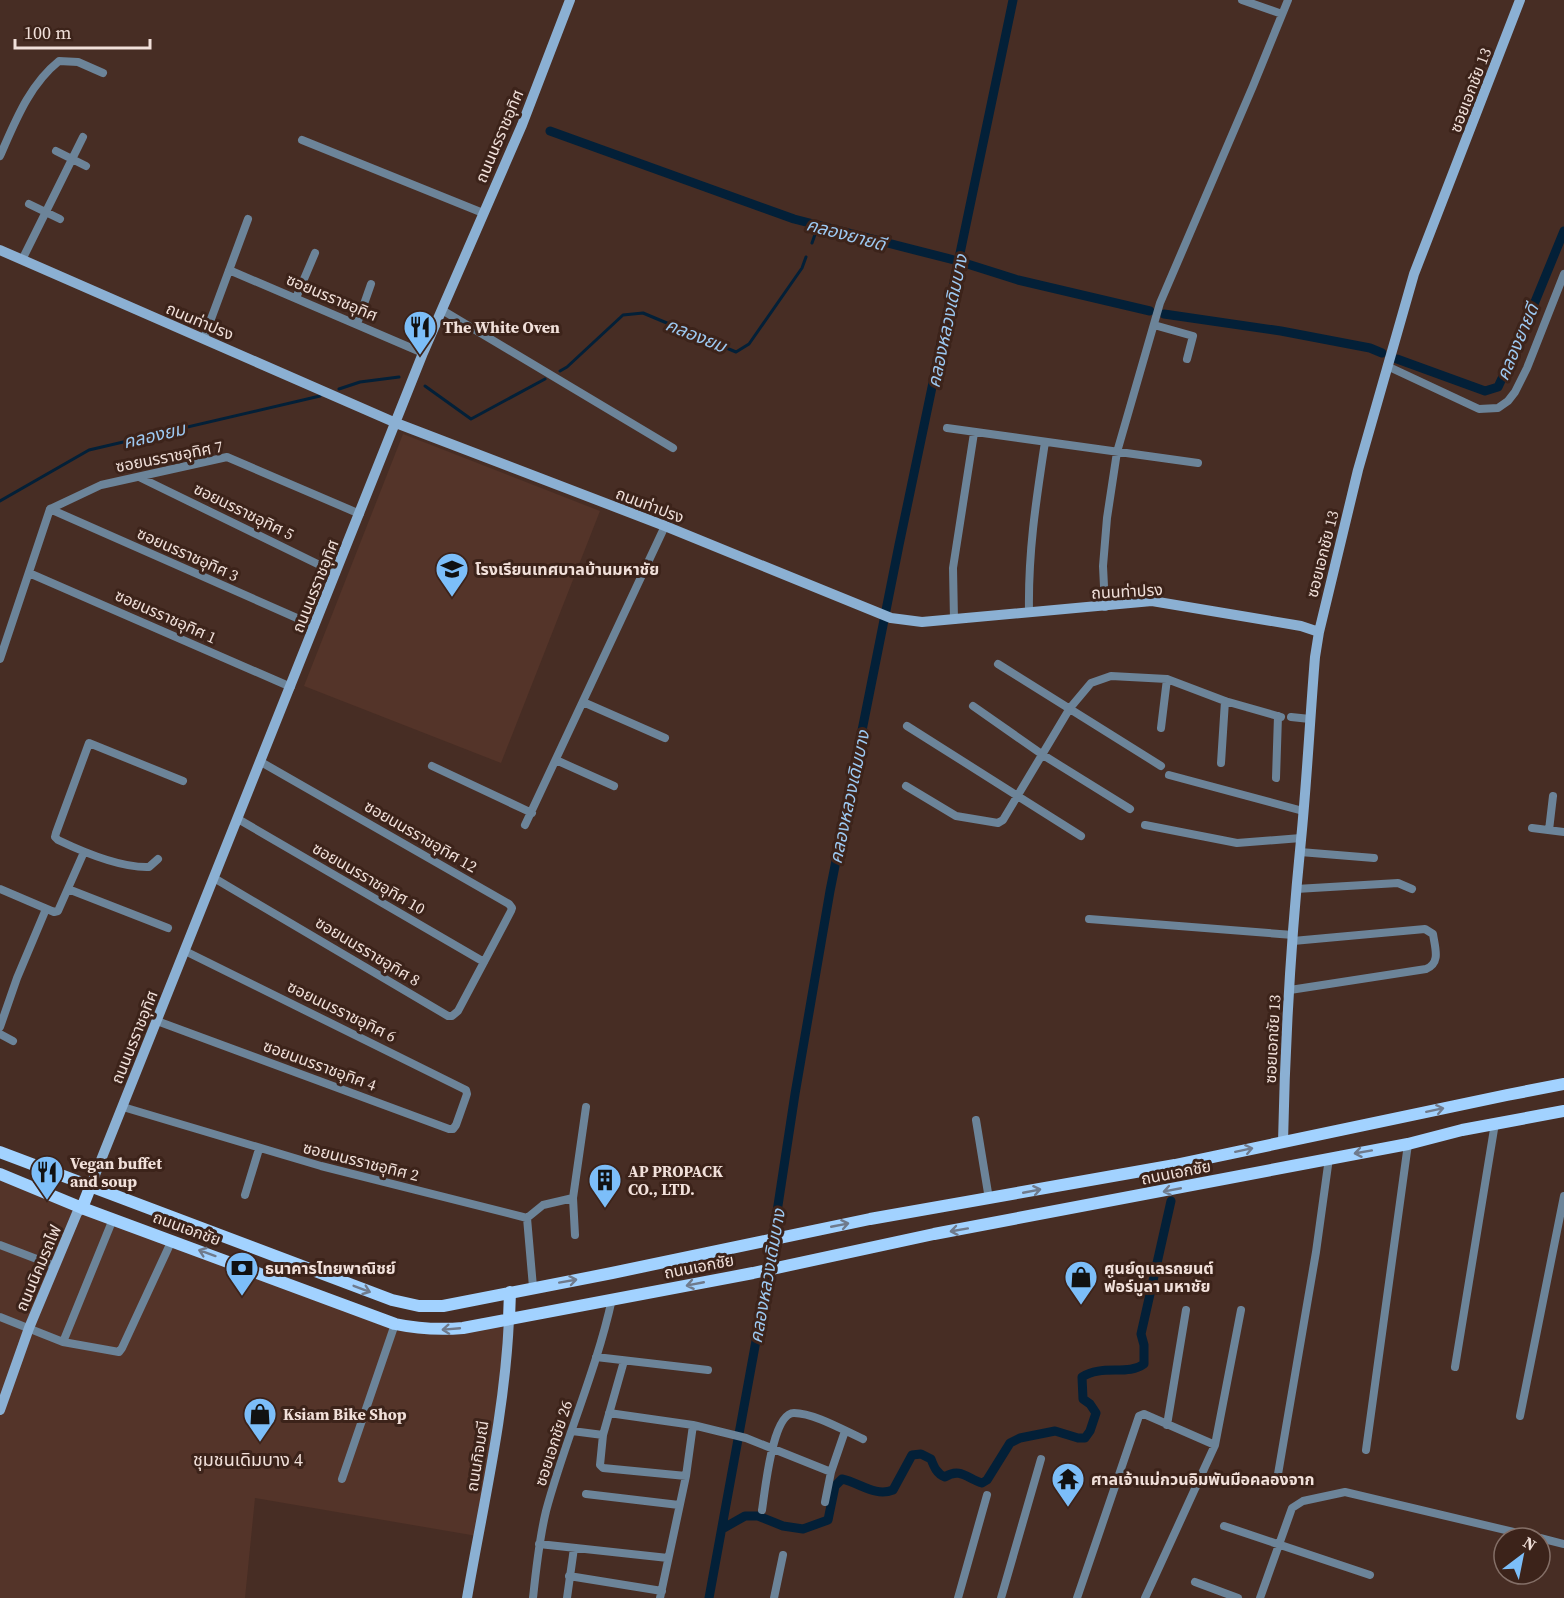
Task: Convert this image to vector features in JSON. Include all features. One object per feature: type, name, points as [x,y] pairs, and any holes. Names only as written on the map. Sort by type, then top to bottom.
[{"type":"main road","name":"ถนนเอกชัย","points":[[0,1152],[392,1300],[418,1306],[443,1306],[533,1287],[612,1274],[870,1219],[1175,1165],[1564,1084]]},
{"type":"main road","name":"ถนนเอกชัย","points":[[0,1174],[82,1208],[396,1324],[416,1329],[441,1330],[753,1273],[934,1234],[1154,1194],[1564,1111]]},
{"type":"main road","points":[[82,1208],[91,1185]]},
{"type":"main road","points":[[509,1319],[510,1292]]},
{"type":"street","name":"ถนนนรราชอุทิศ","points":[[91,1185],[423,353],[522,125],[570,0]]},
{"type":"street","points":[[1242,0],[1282,14]]},
{"type":"street","points":[[1105,607],[1103,566],[1107,518],[1117,452],[1160,303],[1288,0]]},
{"type":"street","name":"ซอยเอกชัย 13","points":[[1283,1142],[1284,1075],[1296,889],[1319,632],[1358,470],[1414,274],[1520,0]]},
{"type":"street","points":[[0,156],[20,111],[46,71],[58,61],[78,62],[103,73]]},
{"type":"street","points":[[22,260],[83,137]]},
{"type":"street","points":[[303,140],[483,213]]},
{"type":"street","points":[[56,151],[86,166]]},
{"type":"street","points":[[29,204],[60,219]]},
{"type":"street","points":[[204,338],[248,219]]},
{"type":"street","name":"ถนนท่าปรง","points":[[0,250],[396,423],[665,526],[891,618],[922,622],[954,620],[1152,601],[1301,626],[1319,632]]},
{"type":"street","points":[[296,298],[315,253]]},
{"type":"street","name":"ซอยนรราชอุทิศ","points":[[229,270],[423,353]]},
{"type":"street","points":[[1387,366],[1479,409],[1493,410],[1503,406],[1515,392],[1527,368],[1564,274]]},
{"type":"street","points":[[357,324],[371,284]]},
{"type":"street","points":[[442,310],[673,448]]},
{"type":"street","points":[[1154,325],[1193,336],[1187,359]]},
{"type":"street","points":[[947,428],[1198,463]]},
{"type":"street","points":[[954,620],[953,568],[974,433]]},
{"type":"street","points":[[1029,612],[1028,568],[1045,442]]},
{"type":"street","name":"ซอยนรราชอุทิศ 7","points":[[50,509],[102,485],[227,457],[360,514]]},
{"type":"street","name":"ซอยนรราชอุทิศ 5","points":[[139,477],[336,573]]},
{"type":"street","points":[[0,659],[50,509]]},
{"type":"street","name":"ซอยนรราชอุทิศ 3","points":[[50,509],[315,626]]},
{"type":"street","points":[[525,825],[665,526]]},
{"type":"street","name":"ซอยนรราชอุทิศ 1","points":[[29,573],[291,687]]},
{"type":"street","points":[[998,664],[1161,766]]},
{"type":"street","points":[[906,786],[956,816],[995,823],[1003,820],[1070,708],[1085,688],[1096,679],[1111,676],[1167,679],[1225,701],[1279,716],[1276,778]]},
{"type":"street","points":[[1161,728],[1167,679]]},
{"type":"street","points":[[1221,763],[1225,701]]},
{"type":"street","points":[[583,702],[665,738]]},
{"type":"street","points":[[973,706],[1043,755],[1130,809]]},
{"type":"street","points":[[1291,717],[1310,719]]},
{"type":"street","points":[[907,726],[1081,836]]},
{"type":"street","points":[[158,859],[153,865],[143,867],[84,852],[56,837],[89,743],[183,781]]},
{"type":"street","points":[[556,760],[614,786]]},
{"type":"street","name":"ซอยนนรราชอุทิศ 12","points":[[261,762],[510,906],[511,911],[484,962]]},
{"type":"street","points":[[432,766],[532,813]]},
{"type":"street","points":[[1169,775],[1303,811]]},
{"type":"street","points":[[1549,830],[1553,796]]},
{"type":"street","name":"ซอยนนรราชอุทิศ 10","points":[[238,819],[484,962]]},
{"type":"street","points":[[1145,825],[1237,843],[1301,838]]},
{"type":"street","points":[[1532,828],[1564,832]]},
{"type":"street","points":[[0,889],[46,909],[58,911],[84,852]]},
{"type":"street","points":[[1300,852],[1374,858]]},
{"type":"street","name":"ซอยนนรราชอุทิศ 8","points":[[214,878],[448,1016],[458,1011],[484,962]]},
{"type":"street","points":[[1296,889],[1398,883],[1412,889]]},
{"type":"street","points":[[68,890],[168,928]]},
{"type":"street","points":[[0,1027],[17,978],[46,909]]},
{"type":"street","points":[[1089,919],[1293,938],[1425,928],[1433,934],[1436,962],[1433,967],[1290,990]]},
{"type":"street","name":"ซอยนนรราชอุทิศ 6","points":[[185,951],[466,1090],[467,1094],[462,1109]]},
{"type":"street","name":"ซอยนนรราชอุทิศ 4","points":[[157,1021],[449,1129],[456,1125],[462,1109]]},
{"type":"street","points":[[0,1034],[13,1041]]},
{"type":"street","name":"ซอยนนรราชอุทิศ 2","points":[[123,1107],[259,1149],[527,1218]]},
{"type":"street","points":[[575,1235],[573,1198],[586,1107]]},
{"type":"street","points":[[976,1120],[989,1199]]},
{"type":"street","points":[[1455,1367],[1495,1124]]},
{"type":"street","points":[[1366,1450],[1408,1144]]},
{"type":"street","points":[[245,1196],[259,1149]]},
{"type":"street","points":[[1276,1480],[1316,1252],[1329,1158]]},
{"type":"street","points":[[1520,1416],[1564,1196]]},
{"type":"street","points":[[533,1287],[527,1218],[543,1205],[573,1198]]},
{"type":"street","name":"ถนนนิคมรถไฟ","points":[[0,1410],[29,1328],[77,1213],[82,1208]]},
{"type":"street","points":[[63,1342],[113,1218]]},
{"type":"street","points":[[0,1317],[63,1342],[116,1353],[121,1350],[172,1240]]},
{"type":"street","points":[[0,1245],[55,1266]]},
{"type":"street","name":"ซอยเอกชัย 26","points":[[532,1598],[546,1511],[596,1357],[612,1299]]},
{"type":"street","points":[[1167,1425],[1186,1310]]},
{"type":"street","points":[[1145,1598],[1215,1445],[1241,1310]]},
{"type":"street","name":"ถนนกิจมณี","points":[[467,1598],[493,1463],[509,1319]]},
{"type":"street","points":[[342,1479],[396,1324]]},
{"type":"street","points":[[596,1357],[708,1370]]},
{"type":"street","points":[[624,1360],[603,1435],[600,1465],[603,1468],[686,1476]]},
{"type":"street","points":[[609,1413],[693,1425],[732,1434],[831,1472]]},
{"type":"street","points":[[762,1510],[772,1449],[785,1417],[792,1413],[826,1422],[863,1439]]},
{"type":"street","points":[[1077,1598],[1139,1416],[1144,1414],[1215,1445]]},
{"type":"street","points":[[569,1576],[661,1594],[686,1476],[693,1425]]},
{"type":"street","points":[[572,1431],[603,1435]]},
{"type":"street","points":[[825,1502],[831,1472],[845,1431]]},
{"type":"street","points":[[1001,1598],[1041,1460]]},
{"type":"street","points":[[1260,1598],[1292,1508],[1303,1500],[1345,1492],[1492,1527]]},
{"type":"street","points":[[586,1494],[679,1505]]},
{"type":"street","points":[[958,1598],[987,1496]]},
{"type":"street","points":[[1224,1526],[1370,1575]]},
{"type":"street","points":[[539,1544],[668,1558]]},
{"type":"street","points":[[567,1598],[574,1548]]},
{"type":"street","points":[[774,1598],[783,1556]]},
{"type":"street","points":[[1195,1582],[1238,1598]]},
{"type":"shaded area","name":"โรงเรียนเทศบาลบ้านมหาชัย","points":[[403,434],[600,511],[501,763],[304,686]]},
{"type":"shaded area","points":[[0,1175],[416,1329],[509,1319],[477,1536],[255,1498],[245,1598],[0,1598]]},
{"type":"waterway","name":"คลองหลวงเดิมบาง","points":[[709,1598],[764,1297],[795,1094],[830,891],[899,545],[1013,0]]},
{"type":"waterway","name":"คลองยายดี","points":[[550,131],[794,219],[958,261],[1018,280],[1150,311]]},
{"type":"waterway","name":"คลองยม","points":[[812,243],[818,226]]},
{"type":"waterway","name":"คลองยายดี","points":[[1397,359],[1485,391],[1498,387],[1564,231]]},
{"type":"waterway","name":"คลองยม","points":[[560,371],[623,315],[643,313],[736,352],[749,344],[802,268],[806,257]]},
{"type":"waterway","name":"คลองยายดี","points":[[1164,314],[1281,331],[1370,348],[1382,353]]},
{"type":"waterway","name":"คลองยม","points":[[339,389],[360,382],[399,377]]},
{"type":"waterway","name":"คลองยม","points":[[425,386],[471,419],[545,379]]},
{"type":"waterway","name":"คลองยม","points":[[0,501],[89,450],[320,396]]},
{"type":"waterway","points":[[722,1529],[745,1516],[758,1516],[783,1526],[803,1529],[828,1520],[835,1486],[842,1479],[874,1491],[893,1490],[912,1455],[921,1454],[931,1459],[942,1476],[960,1473],[982,1483],[987,1480],[1010,1443],[1020,1438],[1055,1431],[1085,1438],[1096,1413],[1083,1399],[1082,1377],[1098,1371],[1130,1369],[1144,1364],[1144,1345],[1141,1334],[1171,1201]]},
{"type":"place","name":"The White Oven","points":[[420,356]]},
{"type":"place","name":"โรงเรียนเทศบาลบ้านมหาชัย","points":[[452,598]]},
{"type":"place","name":"Vegan buffet and soup","points":[[47,1201]]},
{"type":"place","name":"AP PROPACK CO., LTD.","points":[[605,1209]]},
{"type":"place","name":"ธนาคารไทยพาณิชย์","points":[[242,1297]]},
{"type":"place","name":"ศูนย์ดูแลรถยนต์ ฟอร์มูลา มหาชัย","points":[[1081,1306]]},
{"type":"place","name":"Ksiam Bike Shop","points":[[260,1443]]},
{"type":"place","name":"ศาลเจ้าแม่กวนอิมพันมือคลองจาก","points":[[1068,1508]]},
{"type":"district","name":"ชุมชนเดิมบาง 4","points":[[248,1459]]}]
